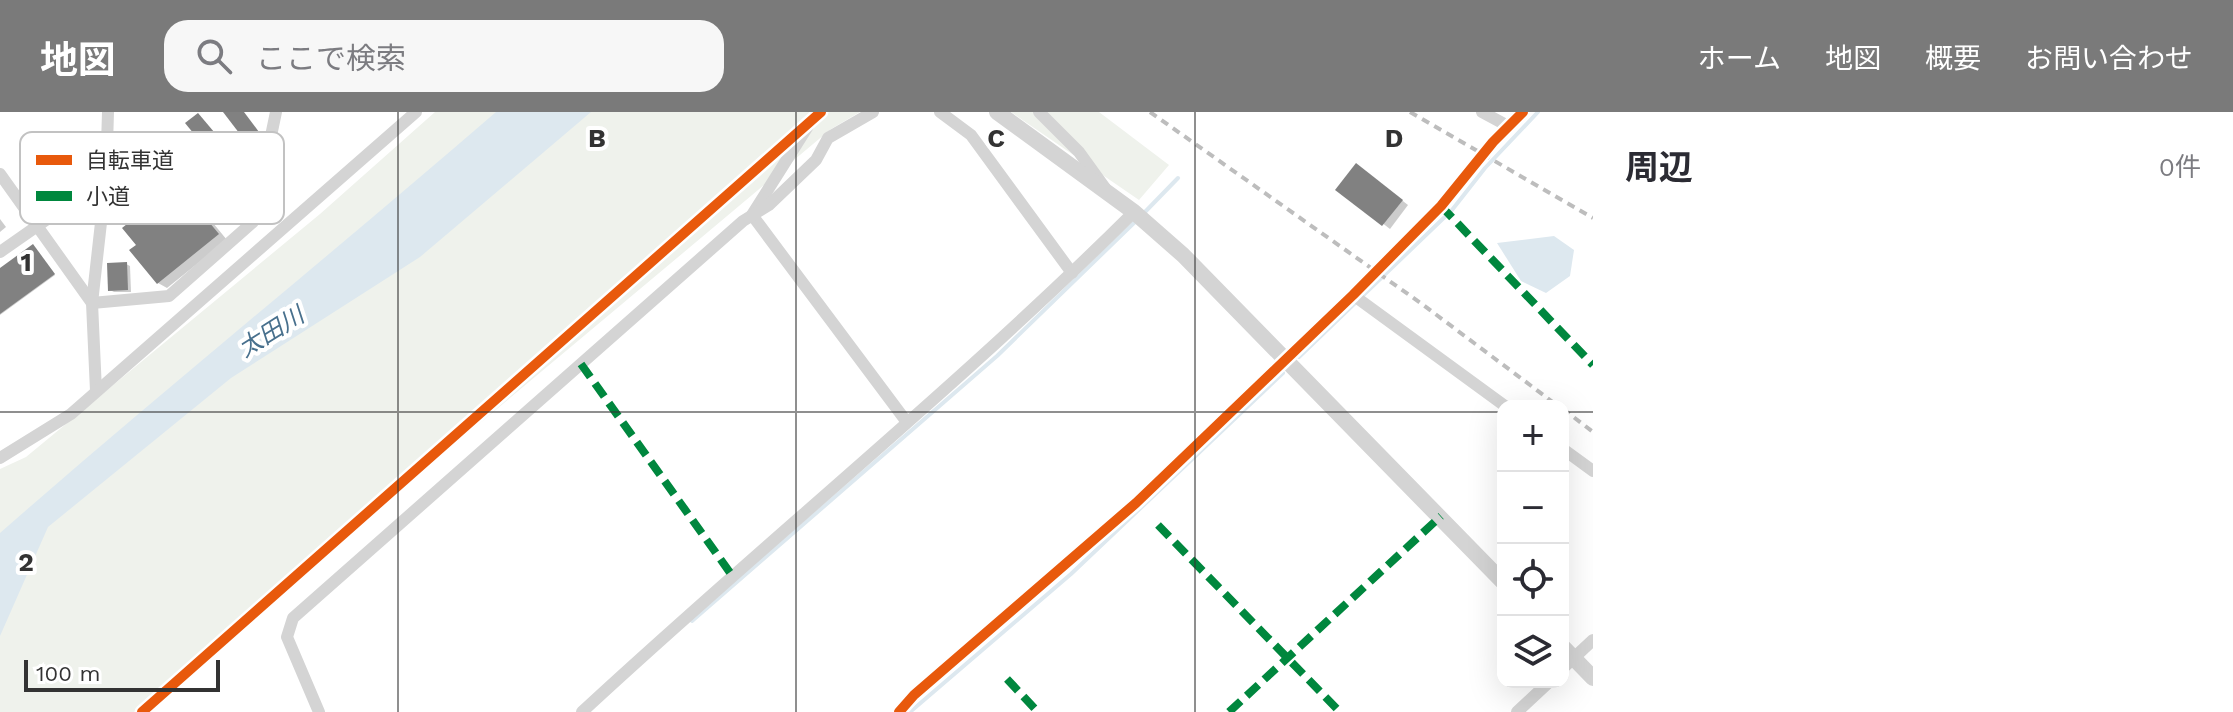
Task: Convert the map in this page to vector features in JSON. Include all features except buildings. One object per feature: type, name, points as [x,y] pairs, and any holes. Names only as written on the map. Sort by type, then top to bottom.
[{"type":"street","points":[[107,132],[108,112]]},
{"type":"street","points":[[272,132],[276,112]]},
{"type":"street","points":[[0,458],[71,414],[416,112]]},
{"type":"street","points":[[319,712],[287,637],[293,618],[752,215],[769,205],[816,160],[828,138],[873,112]]},
{"type":"street","points":[[940,112],[971,135],[1072,273]]},
{"type":"street","points":[[997,112],[1134,212],[1183,255],[1497,576]]},
{"type":"street","points":[[1039,112],[1079,152],[1106,191]]},
{"type":"street","points":[[1482,112],[1508,126]]},
{"type":"street","points":[[1389,257],[1441,206],[1523,112]]},
{"type":"street","points":[[752,215],[816,116]]},
{"type":"street","points":[[142,712],[816,116]]},
{"type":"street","points":[[0,174],[20,202]]},
{"type":"street","points":[[582,712],[731,574],[989,351],[1134,212]]},
{"type":"street","points":[[752,215],[906,421]]},
{"type":"street","points":[[0,252],[40,224]]},
{"type":"street","points":[[96,391],[92,303],[101,224]]},
{"type":"street","points":[[92,303],[169,296],[251,224]]},
{"type":"street","points":[[37,226],[92,303]]},
{"type":"street","points":[[899,712],[914,695],[1136,503],[1353,295],[1497,400]]},
{"type":"street","points":[[1569,453],[1593,471]]},
{"type":"street","points":[[1569,656],[1593,640]]},
{"type":"street","points":[[1569,660],[1593,678]]},
{"type":"street","points":[[1517,712],[1543,688]]},
{"type":"shaded area","points":[[435,112],[860,112],[831,129],[135,712],[0,712],[0,469],[26,457],[320,214]]},
{"type":"shaded area","points":[[1011,112],[1099,112],[1169,165],[1139,200]]},
{"type":"water","name":"太田川","points":[[496,112],[591,112],[420,257],[231,378],[48,527],[0,636],[0,533]]},
{"type":"water","points":[[1554,236],[1574,250],[1570,276],[1546,293],[1521,281],[1497,243]]},
{"type":"waterway","points":[[1299,357],[1452,210],[1485,168],[1538,112]]},
{"type":"waterway","points":[[1143,214],[1178,178]]},
{"type":"waterway","points":[[692,621],[997,356],[1137,220]]},
{"type":"waterway","points":[[910,712],[1071,574],[1283,373]]},
{"type":"tunnel","points":[[1353,295],[1389,257]]},
{"type":"railway","points":[[1150,112],[1422,304],[1550,400]]},
{"type":"railway","points":[[1410,112],[1593,218]]},
{"type":"railway","points":[[1569,414],[1593,432]]},
{"type":"marked path","points":[[1441,206],[1593,365]]},
{"type":"marked path","points":[[581,364],[731,574]]},
{"type":"marked path","points":[[1229,712],[1441,516]]},
{"type":"marked path","points":[[1158,525],[1340,712]]},
{"type":"marked path","points":[[1007,679],[1038,712]]},
{"type":"cycle path","points":[[142,712],[821,112]]},
{"type":"cycle path","points":[[899,712],[914,695],[1136,503],[1353,295],[1441,206],[1493,142],[1523,112]]}]
